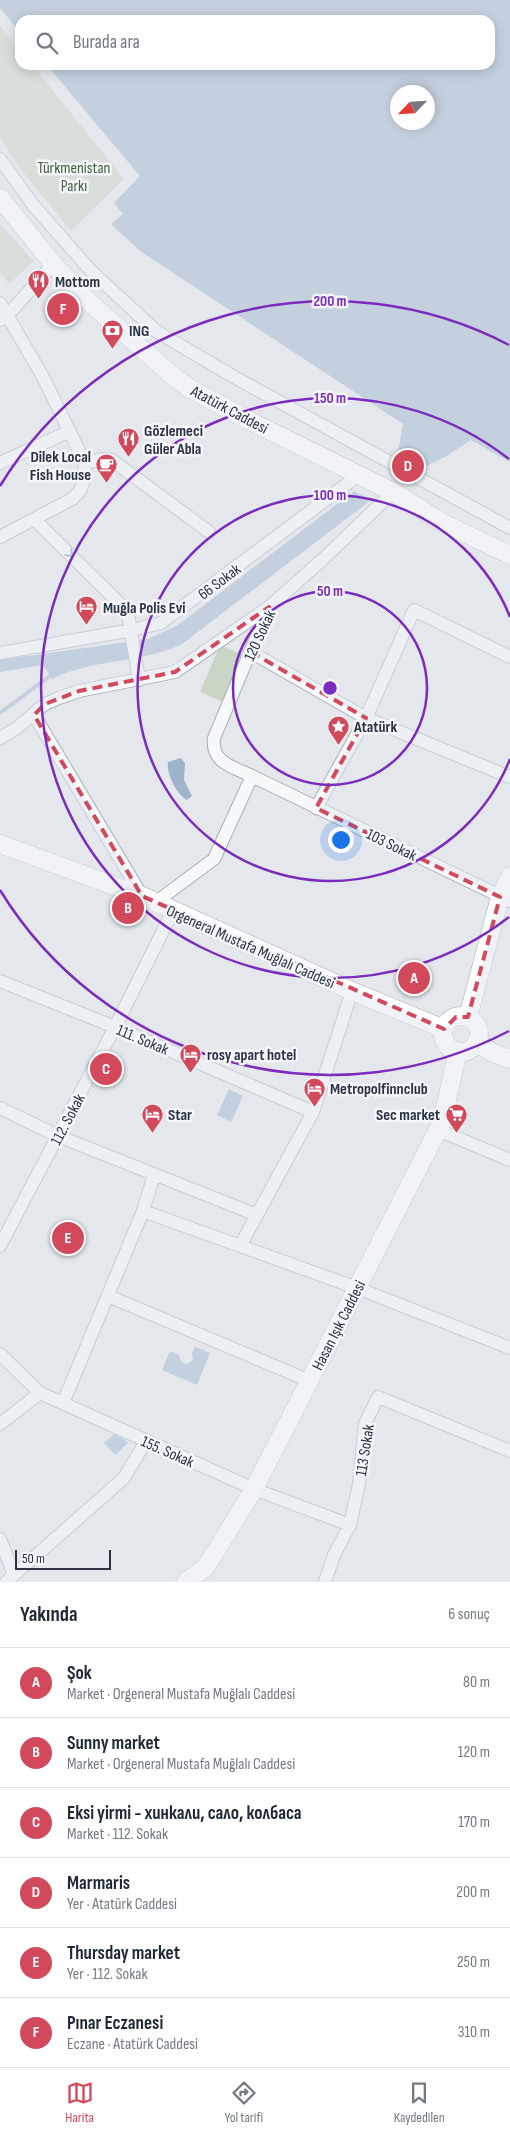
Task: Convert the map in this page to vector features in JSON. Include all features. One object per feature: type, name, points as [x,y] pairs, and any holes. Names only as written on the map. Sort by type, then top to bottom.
[{"type":"street","points":[[0,159],[33,205],[91,271],[156,331],[234,377],[510,528]]},
{"type":"street","name":"Atatürk Caddesi","points":[[0,198],[52,264],[86,300],[189,388],[393,492],[445,524],[510,555]]},
{"type":"street","points":[[3,318],[52,264]]},
{"type":"street","points":[[0,303],[3,318],[43,377],[85,463],[83,484],[79,492],[62,506],[0,537]]},
{"type":"street","points":[[0,463],[70,431]]},
{"type":"street","points":[[85,463],[102,459],[112,460],[209,532]]},
{"type":"street","name":"66 Sokak","points":[[0,653],[132,634],[150,627],[172,616],[359,475]]},
{"type":"street","name":"120 Sokak","points":[[220,760],[215,754],[214,738],[269,607],[322,560],[393,492]]},
{"type":"street","points":[[36,520],[128,614],[139,680]]},
{"type":"street","points":[[0,738],[34,715],[44,704],[59,698],[79,691],[175,672],[269,607]]},
{"type":"street","points":[[316,808],[366,718],[414,610],[510,657]]},
{"type":"street","points":[[250,652],[366,718],[510,777]]},
{"type":"street","points":[[34,715],[149,899],[214,859],[252,776]]},
{"type":"street","name":"103 Sokak","points":[[220,760],[505,899]]},
{"type":"street","name":"Orgeneral Mustafa Muğlalı Caddesi","points":[[0,844],[149,899],[352,991],[444,1029]]},
{"type":"street","points":[[468,1017],[505,899],[510,876]]},
{"type":"street","name":"112. Sokak","points":[[0,1246],[115,1027],[173,911]]},
{"type":"street","name":"111. Sokak","points":[[0,981],[115,1027],[313,1112]]},
{"type":"street","points":[[240,1246],[313,1112],[352,991]]},
{"type":"street","points":[[456,1017],[468,1017],[473,1020],[479,1031],[477,1042],[469,1050],[458,1051],[452,1049],[445,1040],[444,1029],[447,1023],[456,1017]]},
{"type":"street","points":[[477,1042],[491,1052],[510,1059]]},
{"type":"street","name":"Hasan Işık Caddesi","points":[[186,1582],[209,1574],[310,1381],[442,1122],[458,1051]]},
{"type":"street","points":[[0,1108],[58,1136],[257,1215]]},
{"type":"street","points":[[438,1130],[510,1160]]},
{"type":"street","points":[[63,1403],[143,1211],[154,1175]]},
{"type":"street","points":[[143,1211],[357,1288],[510,1348]]},
{"type":"street","points":[[108,1296],[310,1381]]},
{"type":"street","name":"155. Sokak","points":[[0,1354],[40,1393],[254,1489],[350,1525]]},
{"type":"street","points":[[0,1424],[40,1393]]},
{"type":"street","name":"113 Sokak","points":[[325,1582],[334,1555],[350,1525],[359,1484],[365,1424],[378,1397],[510,1450]]},
{"type":"street","points":[[0,1539],[10,1579],[124,1478],[146,1441]]},
{"type":"highlighted area","points":[[269,607],[251,652],[366,718],[316,808],[500,897],[468,1017],[456,1017],[444,1029],[142,896],[34,715],[45,704],[79,691],[175,672]]},
{"type":"green space","name":"Türkmenistan Parkı","points":[[0,26],[15,45],[15,70],[36,70],[124,179],[71,231],[19,167],[0,137]]},
{"type":"green space","points":[[0,224],[34,261],[9,284],[0,272]]},
{"type":"green space","points":[[220,645],[246,656],[225,703],[200,692]]},
{"type":"water","points":[[0,0],[510,0],[510,462],[471,440],[445,457],[424,467],[398,452],[403,424],[140,251],[111,224],[123,214],[114,203],[140,176],[51,70],[495,70],[495,15],[15,15],[15,26],[0,8]]},
{"type":"water","points":[[354,491],[371,500],[182,644],[150,655],[84,667],[52,679],[43,665],[0,672],[0,660],[148,639],[178,625]]},
{"type":"water","points":[[181,758],[185,763],[184,780],[192,796],[187,800],[176,789],[170,778],[168,767],[168,762]]},
{"type":"water","points":[[229,1089],[243,1096],[231,1122],[217,1115]]},
{"type":"water","points":[[195,1347],[210,1353],[197,1385],[162,1370],[170,1351],[179,1355],[181,1362],[187,1364],[193,1360],[192,1353]]},
{"type":"water","points":[[115,1433],[128,1443],[115,1455],[104,1443]]},
{"type":"waterway","points":[[0,713],[54,673]]},
{"type":"place","name":"Mottom","points":[[39,300]]},
{"type":"place","name":"Pınar Eczanesi","points":[[63,309]]},
{"type":"place","name":"ING","points":[[113,349]]},
{"type":"place","name":"Gözlemeci Güler Abla","points":[[128,458]]},
{"type":"place","name":"Marmaris","points":[[408,466]]},
{"type":"place","name":"Dilek Local Fish House","points":[[107,484]]},
{"type":"place","name":"Muğla Polis Evi","points":[[87,626]]},
{"type":"place","name":"Atatürk","points":[[338,745]]},
{"type":"place","name":"Sunny market","points":[[128,908]]},
{"type":"place","name":"Şok","points":[[414,978]]},
{"type":"place","name":"Eksi yirmi - хинкали, сало, колбаса","points":[[106,1069]]},
{"type":"place","name":"rosy apart hotel","points":[[191,1073]]},
{"type":"place","name":"Metropolfinnclub","points":[[314,1107]]},
{"type":"place","name":"Star","points":[[152,1133]]},
{"type":"place","name":"Sec market","points":[[456,1133]]},
{"type":"place","name":"Thursday market","points":[[68,1238]]}]
